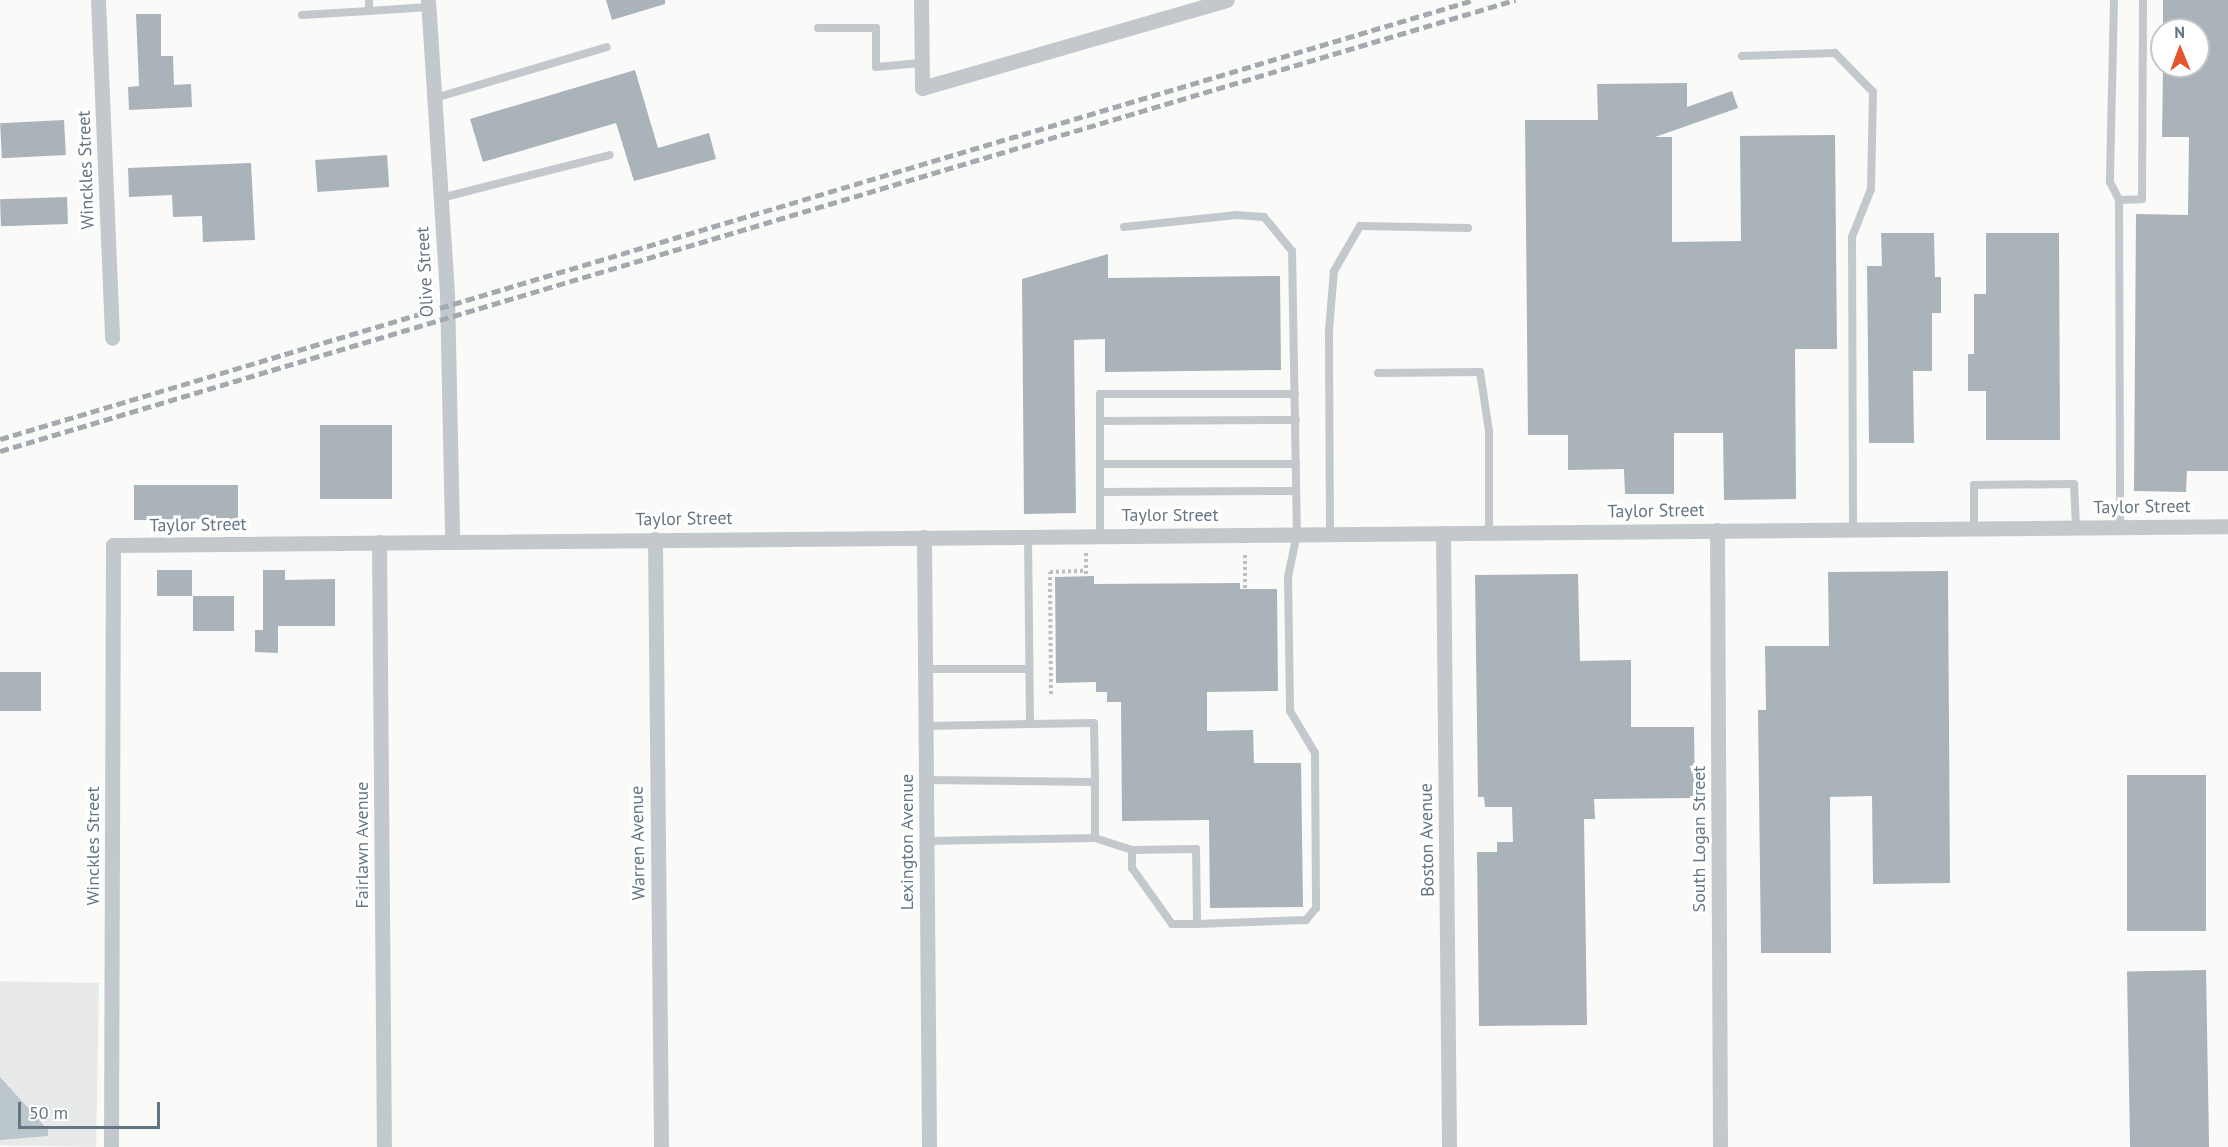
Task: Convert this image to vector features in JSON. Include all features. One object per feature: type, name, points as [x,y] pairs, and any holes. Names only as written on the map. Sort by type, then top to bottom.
[{"type":"street","name":"Winckles Street","points":[[98,0],[112,338]]},
{"type":"street","points":[[921,0],[922,88],[1184,7],[1227,0]]},
{"type":"street","name":"Olive Street","points":[[428,3],[447,306],[452,542]]},
{"type":"street","name":"Taylor Street","points":[[113,545],[2228,526]]},
{"type":"street","name":"South Logan Street","points":[[1717,530],[1720,1147]]},
{"type":"street","name":"Boston Avenue","points":[[1443,533],[1449,1147]]},
{"type":"street","name":"Lexington Avenue","points":[[924,537],[929,1147]]},
{"type":"street","name":"Warren Avenue","points":[[655,539],[661,1147]]},
{"type":"street","name":"Fairlawn Avenue","points":[[379,542],[384,1147]]},
{"type":"street","name":"Winckles Street","points":[[111,1147],[113,545]]},
{"type":"lane","points":[[369,0],[369,11]]},
{"type":"lane","points":[[2114,0],[2110,182],[2119,200],[2120,526]]},
{"type":"lane","points":[[2119,200],[2142,199],[2143,0]]},
{"type":"lane","points":[[302,15],[369,11],[428,3]]},
{"type":"lane","points":[[818,28],[876,28],[876,67],[921,63]]},
{"type":"lane","points":[[435,98],[607,47]]},
{"type":"lane","points":[[1742,56],[1834,53],[1873,92],[1871,189],[1852,237],[1853,530]]},
{"type":"lane","points":[[441,198],[610,155]]},
{"type":"lane","points":[[1124,227],[1236,215],[1264,217],[1292,251],[1297,534],[1288,577],[1290,711],[1315,753],[1316,908],[1306,920],[1172,924],[1132,868],[1132,850]]},
{"type":"lane","points":[[1330,533],[1329,330],[1334,271],[1360,226],[1468,228]]},
{"type":"lane","points":[[1378,373],[1480,372],[1489,431],[1489,532]]},
{"type":"lane","points":[[1100,535],[1100,394],[1295,394]]},
{"type":"lane","points":[[1100,422],[1296,420]]},
{"type":"lane","points":[[1100,464],[1296,464]]},
{"type":"lane","points":[[1974,528],[1974,484],[2074,484],[2076,527]]},
{"type":"lane","points":[[1100,492],[1296,491]]},
{"type":"lane","points":[[1028,536],[1030,724]]},
{"type":"lane","points":[[925,669],[1029,669]]},
{"type":"lane","points":[[926,726],[1094,723],[1095,838]]},
{"type":"lane","points":[[926,780],[1095,782]]},
{"type":"lane","points":[[926,841],[1095,838],[1132,850],[1196,849],[1197,924]]},
{"type":"path","points":[[1245,552],[1245,588]]},
{"type":"path","points":[[1051,694],[1050,572],[1086,574],[1086,553]]},
{"type":"shaded area","points":[[0,981],[99,983],[96,1147],[0,1145]]},
{"type":"shaded area","points":[[0,1077],[48,1130],[48,1136],[0,1140]]},
{"type":"building","points":[[606,0],[665,0],[665,4],[612,20]]},
{"type":"building","points":[[2163,0],[2228,0],[2228,471],[2187,471],[2186,492],[2134,491],[2136,214],[2188,215],[2189,137],[2162,137],[2163,78],[2210,78],[2210,18],[2163,18]]},
{"type":"building","points":[[136,14],[161,14],[161,56],[173,56],[174,85],[191,84],[192,107],[129,110],[128,87],[139,86]]},
{"type":"building","points":[[635,70],[658,148],[709,133],[716,159],[634,181],[616,123],[483,162],[470,119]]},
{"type":"building","points":[[1687,83],[1687,107],[1732,91],[1738,108],[1655,137],[1672,137],[1672,242],[1741,241],[1740,136],[1835,135],[1837,349],[1795,349],[1796,499],[1724,500],[1723,433],[1674,433],[1674,494],[1625,494],[1624,469],[1568,470],[1568,435],[1528,435],[1525,120],[1598,120],[1597,84]]},
{"type":"building","points":[[64,120],[66,155],[2,158],[0,123]]},
{"type":"building","points":[[387,155],[389,187],[317,192],[315,160]]},
{"type":"building","points":[[251,163],[255,240],[203,242],[202,216],[173,217],[172,195],[129,197],[128,168]]},
{"type":"building","points":[[67,197],[68,224],[1,226],[0,199]]},
{"type":"building","points":[[1881,233],[1934,233],[1935,277],[1941,277],[1941,313],[1932,313],[1932,371],[1913,371],[1914,443],[1869,443],[1867,266],[1882,266]]},
{"type":"building","points":[[1986,233],[2059,233],[2060,440],[1986,440],[1986,391],[1968,391],[1968,354],[1974,354],[1974,294],[1986,294]]},
{"type":"building","points":[[1108,254],[1108,278],[1280,276],[1281,370],[1105,372],[1105,339],[1074,340],[1076,513],[1024,514],[1022,279]]},
{"type":"building","points":[[320,425],[392,425],[392,499],[320,499]]},
{"type":"building","points":[[134,485],[238,485],[238,520],[134,520]]},
{"type":"building","points":[[157,570],[192,570],[192,596],[157,596]]},
{"type":"building","points":[[263,570],[285,570],[285,580],[335,579],[335,626],[278,626],[278,653],[255,652],[255,630],[263,630]]},
{"type":"building","points":[[1948,571],[1950,883],[1873,884],[1872,796],[1830,797],[1831,953],[1761,953],[1758,710],[1766,710],[1765,646],[1829,646],[1828,572]]},
{"type":"building","points":[[1578,574],[1580,661],[1631,660],[1631,727],[1694,727],[1695,798],[1594,799],[1595,819],[1584,819],[1587,1025],[1479,1026],[1477,852],[1497,852],[1497,842],[1513,842],[1512,807],[1485,807],[1484,797],[1478,797],[1475,575]]},
{"type":"building","points":[[1094,576],[1094,584],[1240,583],[1240,589],[1277,589],[1278,691],[1207,692],[1207,731],[1253,730],[1254,763],[1301,763],[1303,907],[1210,908],[1209,820],[1122,821],[1121,702],[1107,702],[1107,692],[1096,692],[1096,682],[1056,683],[1055,577]]},
{"type":"building","points":[[193,596],[234,596],[234,631],[193,631]]},
{"type":"building","points":[[0,672],[41,672],[41,711],[0,711]]},
{"type":"building","points":[[2127,775],[2206,775],[2206,931],[2127,931]]},
{"type":"building","points":[[2206,970],[2209,1147],[2130,1147],[2127,971]]},
{"type":"railway","points":[[0,439],[1474,0]]},
{"type":"railway","points":[[0,451],[1515,0]]}]
